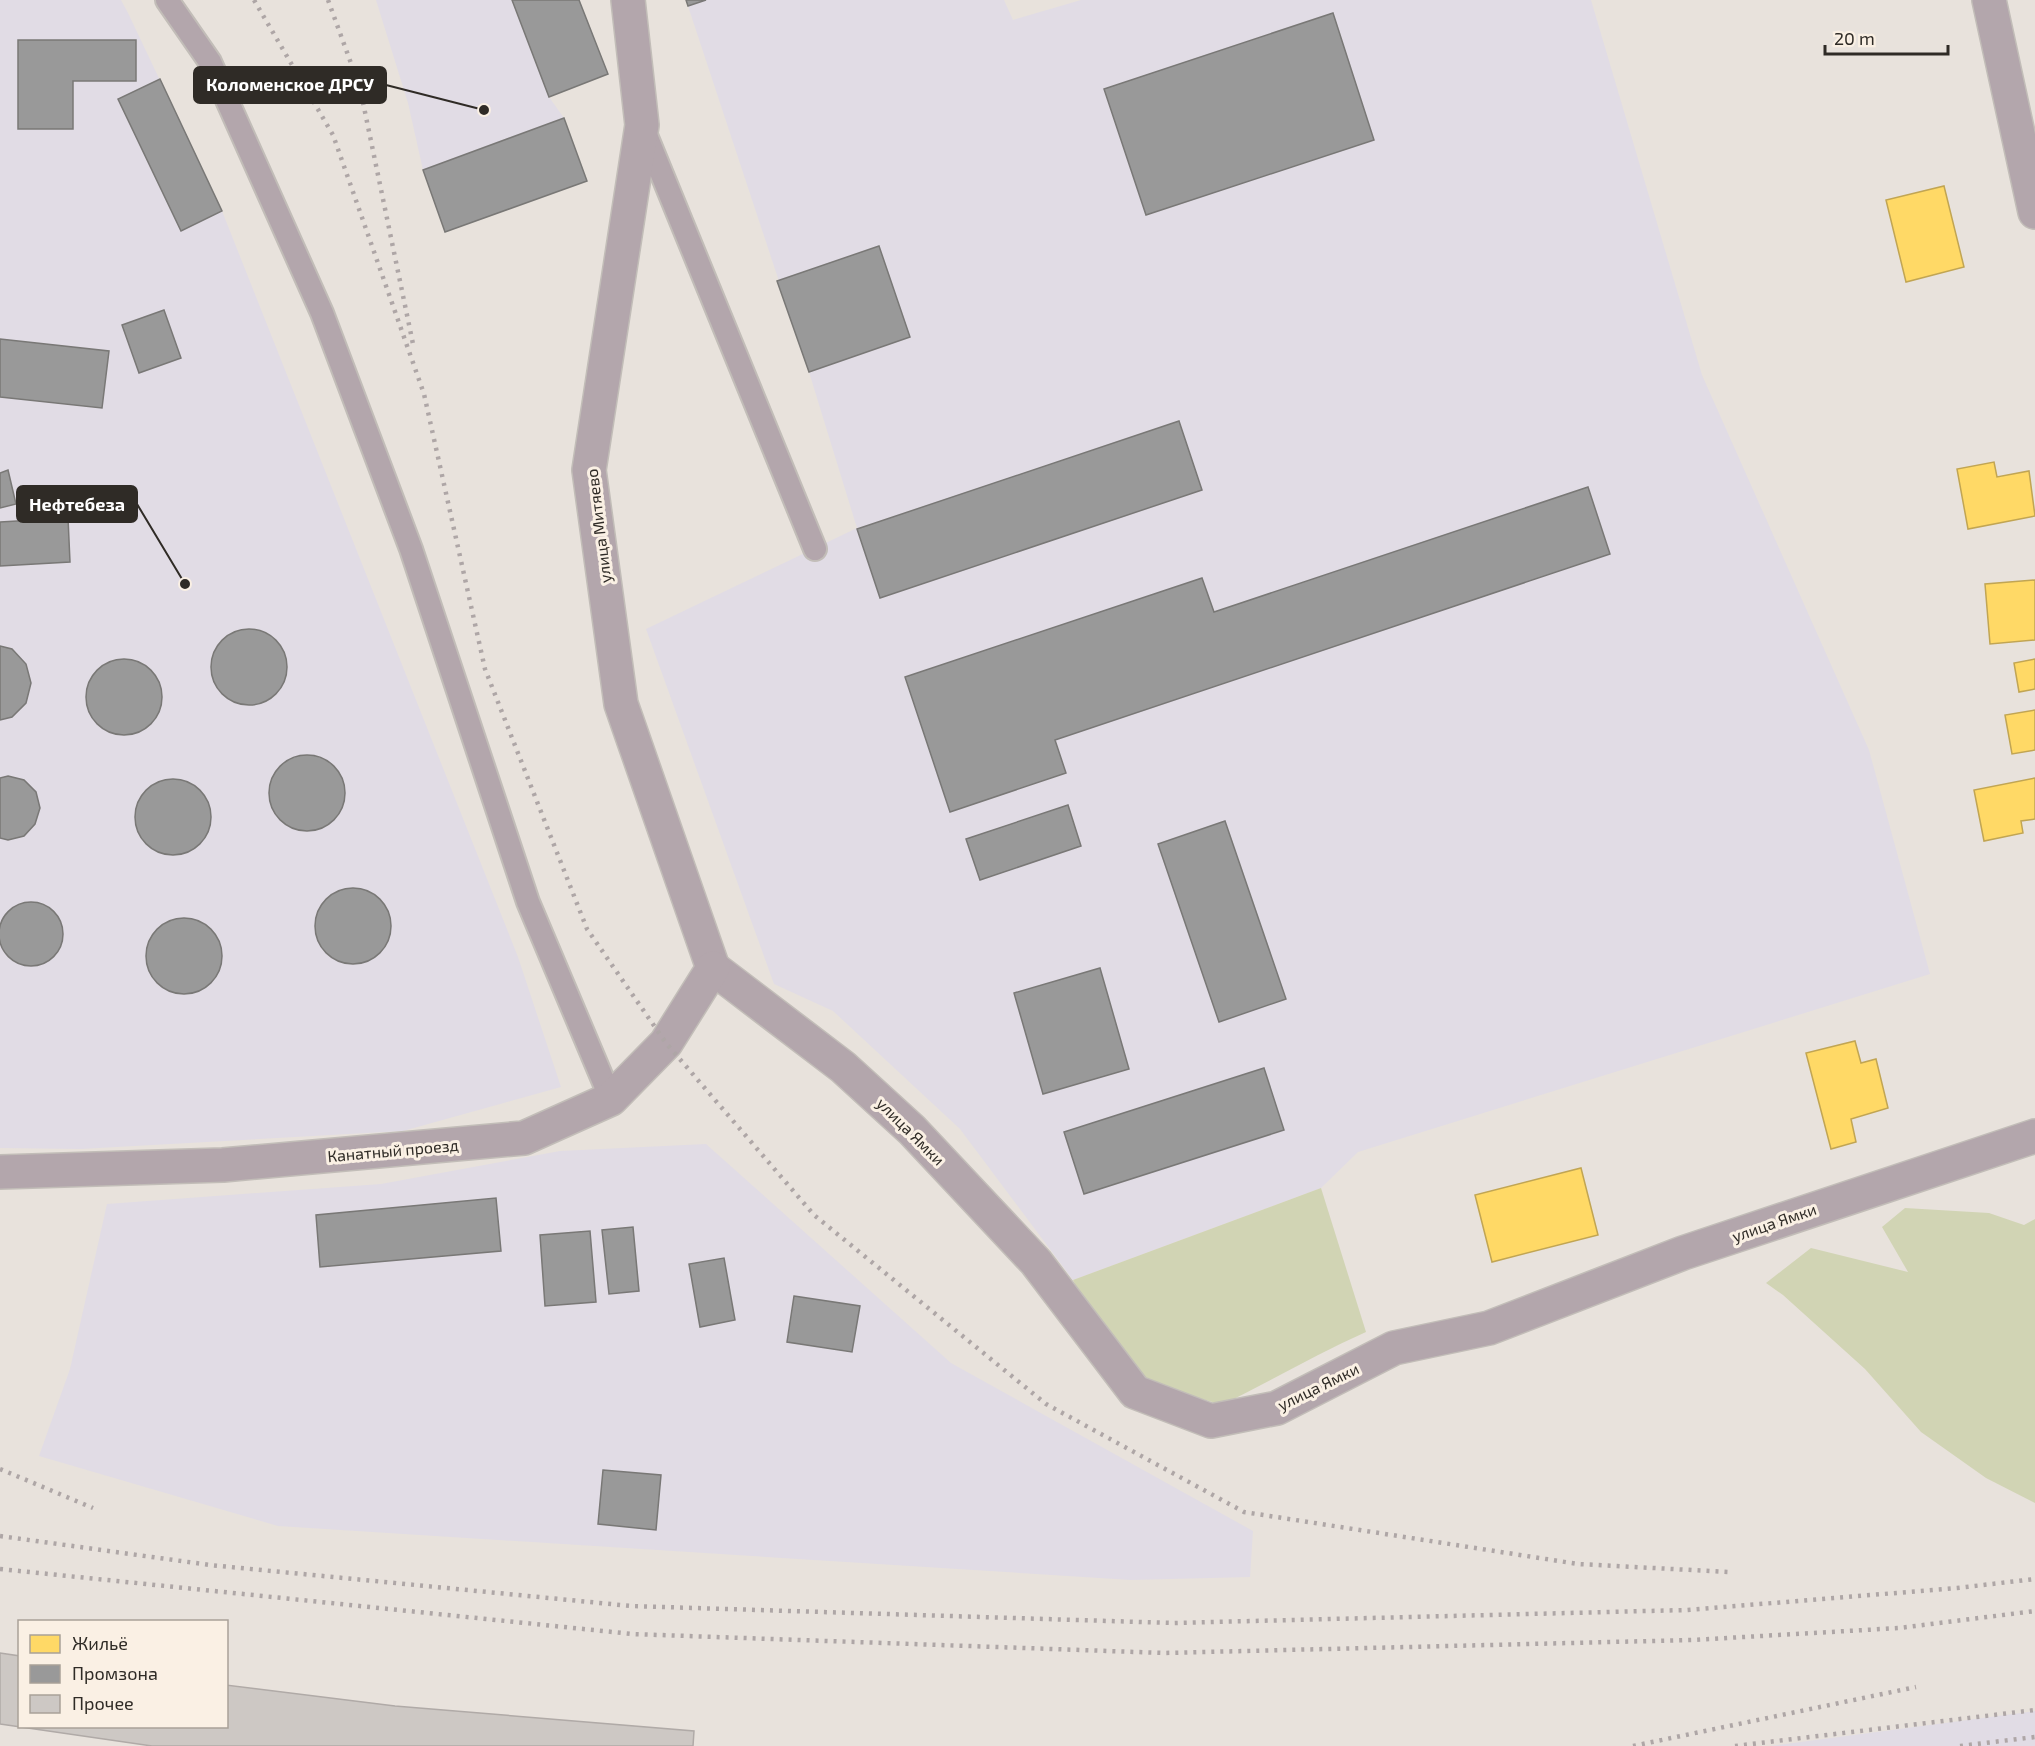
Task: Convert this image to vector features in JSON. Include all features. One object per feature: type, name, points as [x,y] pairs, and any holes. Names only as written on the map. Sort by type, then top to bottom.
[{"type":"street","name":"улица Митяево","points":[[628,0],[642,125],[589,470],[621,704],[713,968]]},
{"type":"street","points":[[1989,0],[2035,212]]},
{"type":"street","name":"Канатный проезд","points":[[0,1172],[223,1166],[524,1138],[611,1099],[666,1043],[713,968]]},
{"type":"street","name":"улица Ямки","points":[[713,968],[843,1067],[912,1130],[1036,1262],[1135,1392],[1211,1421],[1277,1408],[1394,1348],[1489,1328],[1683,1253],[2035,1136]]},
{"type":"lane","points":[[167,0],[210,62],[322,313],[411,549],[528,902],[611,1099]]},
{"type":"lane","points":[[642,125],[815,549]]},
{"type":"shaded area","points":[[0,0],[121,0],[128,13],[222,211],[518,957],[561,1087],[403,1131],[81,1149],[0,1148]]},
{"type":"shaded area","points":[[376,0],[579,0],[608,74],[549,97],[564,118],[587,181],[445,232],[423,170],[408,103]]},
{"type":"shaded area","points":[[686,0],[1004,0],[1013,20],[1081,0],[1591,0],[1702,375],[1869,750],[1930,974],[1358,1152],[1321,1188],[1073,1280],[960,1129],[833,1011],[774,984],[646,629],[857,528],[809,372]]},
{"type":"shaded area","points":[[706,1144],[951,1363],[1253,1531],[1250,1577],[1131,1580],[278,1526],[39,1456],[70,1369],[107,1204],[381,1184],[560,1151]]},
{"type":"shaded area","points":[[2035,1711],[2035,1746],[1771,1746]]},
{"type":"green space","points":[[1321,1188],[1366,1332],[1222,1405],[1173,1390],[1115,1367],[1073,1280]]},
{"type":"green space","points":[[1905,1208],[1989,1213],[2024,1225],[2035,1219],[2035,1503],[1986,1478],[1921,1432],[1865,1369],[1783,1295],[1766,1283],[1811,1248],[1908,1272],[1882,1227]]},
{"type":"building: Жильё","points":[[1944,186],[1964,267],[1906,282],[1886,200]]},
{"type":"building: Жильё","points":[[1994,462],[1997,477],[2029,471],[2035,516],[1968,529],[1957,469]]},
{"type":"building: Жильё","points":[[2035,580],[2035,640],[1990,644],[1985,584]]},
{"type":"building: Жильё","points":[[2035,659],[2035,689],[2019,692],[2014,663]]},
{"type":"building: Жильё","points":[[2035,710],[2035,750],[2012,754],[2005,715]]},
{"type":"building: Жильё","points":[[2035,778],[2035,819],[2021,821],[2023,833],[1984,841],[1974,790]]},
{"type":"building: Жильё","points":[[1855,1041],[1861,1063],[1876,1059],[1888,1108],[1851,1119],[1856,1142],[1831,1149],[1806,1053]]},
{"type":"building: Жильё","points":[[1581,1168],[1598,1235],[1492,1262],[1475,1195]]},
{"type":"building: Промзона","points":[[512,0],[579,0],[608,74],[549,97]]},
{"type":"building: Промзона","points":[[686,0],[706,0],[688,6]]},
{"type":"building: Промзона","points":[[1333,13],[1374,140],[1146,215],[1104,89]]},
{"type":"building: Промзона","points":[[18,40],[136,40],[136,81],[73,81],[73,129],[18,129]]},
{"type":"building: Промзона","points":[[160,79],[222,211],[181,231],[118,99]]},
{"type":"building: Промзона","points":[[564,118],[587,181],[445,232],[423,170]]},
{"type":"building: Промзона","points":[[879,246],[910,337],[809,372],[777,281]]},
{"type":"building: Промзона","points":[[164,310],[181,358],[139,373],[122,325]]},
{"type":"building: Промзона","points":[[0,339],[109,351],[102,408],[0,397]]},
{"type":"building: Промзона","points":[[1179,421],[1202,490],[880,598],[857,529]]},
{"type":"building: Промзона","points":[[8,470],[16,504],[0,508],[0,473]]},
{"type":"building: Промзона","points":[[1588,487],[1610,554],[1055,740],[1066,773],[950,812],[905,677],[1202,578],[1214,612]]},
{"type":"building: Промзона","points":[[68,518],[70,562],[0,566],[0,522]]},
{"type":"building: Промзона","points":[[242,629],[256,629],[270,635],[281,646],[287,660],[284,682],[276,694],[256,705],[242,705],[228,699],[217,688],[211,674],[211,660],[217,646],[228,635]]},
{"type":"building: Промзона","points":[[0,646],[12,649],[26,664],[31,683],[26,703],[12,717],[0,720]]},
{"type":"building: Промзона","points":[[117,659],[131,659],[145,665],[156,676],[162,690],[159,712],[151,724],[131,735],[117,735],[103,729],[92,718],[86,704],[86,690],[92,676],[103,665]]},
{"type":"building: Промзона","points":[[300,755],[314,755],[328,761],[339,772],[345,786],[342,808],[334,820],[314,831],[300,831],[286,825],[275,814],[269,800],[269,786],[275,772],[286,761]]},
{"type":"building: Промзона","points":[[8,776],[24,780],[36,792],[40,808],[35,824],[24,836],[8,840],[0,838],[0,778]]},
{"type":"building: Промзона","points":[[166,779],[180,779],[194,785],[205,796],[211,810],[208,832],[200,844],[180,855],[166,855],[152,849],[141,838],[135,824],[135,810],[141,796],[152,785]]},
{"type":"building: Промзона","points":[[1068,805],[1081,846],[980,880],[966,839]]},
{"type":"building: Промзона","points":[[1225,821],[1286,999],[1219,1022],[1158,844]]},
{"type":"building: Промзона","points":[[346,888],[360,888],[374,894],[385,905],[391,919],[388,941],[380,953],[360,964],[346,964],[332,958],[321,947],[315,933],[315,919],[321,905],[332,894]]},
{"type":"building: Промзона","points":[[31,902],[49,908],[57,916],[63,934],[57,952],[49,960],[31,966],[13,960],[5,952],[-1,934],[5,916],[13,908]]},
{"type":"building: Промзона","points":[[177,918],[191,918],[205,924],[216,935],[222,949],[219,971],[211,983],[191,994],[177,994],[163,988],[152,977],[146,963],[146,949],[152,935],[163,924]]},
{"type":"building: Промзона","points":[[1100,968],[1129,1069],[1043,1094],[1014,993]]},
{"type":"building: Промзона","points":[[1264,1068],[1284,1130],[1084,1194],[1064,1132]]},
{"type":"building: Промзона","points":[[496,1198],[501,1251],[320,1267],[316,1215]]},
{"type":"building: Промзона","points":[[633,1227],[639,1291],[609,1294],[602,1230]]},
{"type":"building: Промзона","points":[[590,1231],[596,1302],[545,1306],[540,1235]]},
{"type":"building: Промзона","points":[[724,1258],[735,1320],[700,1327],[689,1264]]},
{"type":"building: Промзона","points":[[794,1296],[860,1306],[852,1352],[787,1342]]},
{"type":"building: Промзона","points":[[603,1470],[661,1475],[656,1530],[598,1524]]},
{"type":"building: Прочее","points":[[0,1653],[18,1656],[18,1727],[0,1724]]},
{"type":"building: Прочее","points":[[228,1685],[395,1706],[694,1731],[693,1746],[152,1746],[28,1728],[228,1728]]},
{"type":"railway","points":[[254,0],[333,135],[424,394],[485,669],[587,929],[666,1043],[814,1215],[1046,1404],[1244,1512],[1578,1564],[1729,1572]]},
{"type":"railway","points":[[328,0],[360,88],[413,344]]},
{"type":"railway","points":[[0,1469],[93,1508]]},
{"type":"railway","points":[[0,1536],[210,1565],[631,1606],[1173,1623],[1687,1610],[1957,1588],[2035,1579]]},
{"type":"railway","points":[[0,1569],[632,1634],[1164,1653],[1692,1640],[1899,1628],[2035,1611]]},
{"type":"railway","points":[[1633,1746],[1916,1687]]},
{"type":"railway","points":[[1735,1746],[2035,1710]]},
{"type":"railway","points":[[1960,1746],[2035,1737]]},
{"type":"place","name":"Коломенское ДРСУ","points":[[484,110]]},
{"type":"place","name":"Нефтебеза","points":[[185,584]]}]
